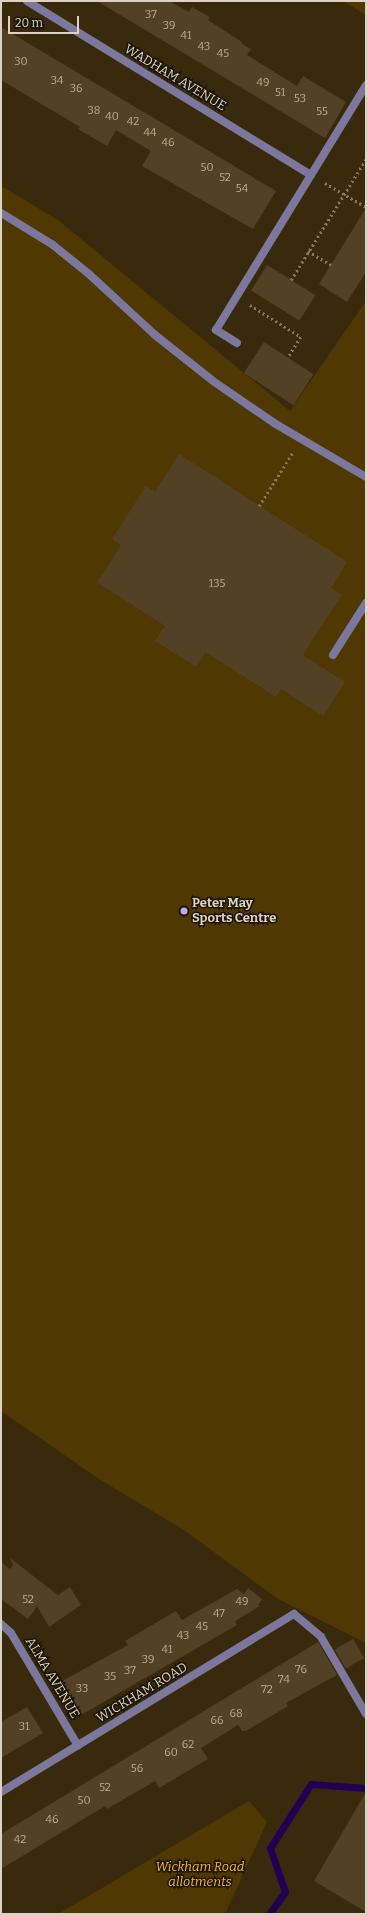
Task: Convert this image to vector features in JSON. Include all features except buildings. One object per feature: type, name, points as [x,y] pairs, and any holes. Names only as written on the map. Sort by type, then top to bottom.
[{"type":"street","name":"WADHAM AVENUE","points":[[27,1],[311,175]]},
{"type":"street","points":[[237,343],[216,330],[366,85]]},
{"type":"street","points":[[1,213],[53,246],[90,275],[155,335],[213,381],[301,439],[366,477]]},
{"type":"street","points":[[333,655],[366,603]]},
{"type":"street","name":"WICKHAM ROAD","points":[[1,1792],[294,1614],[321,1638],[366,1714]]},
{"type":"street","name":"ALMA AVENUE","points":[[1,1624],[11,1633],[78,1746]]},
{"type":"path","points":[[291,280],[366,159]]},
{"type":"path","points":[[311,175],[366,207]]},
{"type":"path","points":[[308,251],[331,264]]},
{"type":"path","points":[[236,297],[301,337],[288,358]]},
{"type":"path","points":[[259,506],[301,439]]},
{"type":"green space","points":[[343,1],[366,1],[366,15]]},
{"type":"green space","name":"Peter May Sports Centre","points":[[1,186],[58,220],[290,411],[366,301],[366,1643],[278,1599],[184,1530],[99,1479],[1,1411]]},
{"type":"green space","name":"Wickham Road allotments","points":[[249,1801],[267,1822],[225,1914],[58,1914]]},
{"type":"waterway","points":[[269,1914],[285,1892],[270,1848],[311,1784],[366,1788]]},
{"type":"place","name":"Peter May Sports Centre","points":[[184,911]]}]
